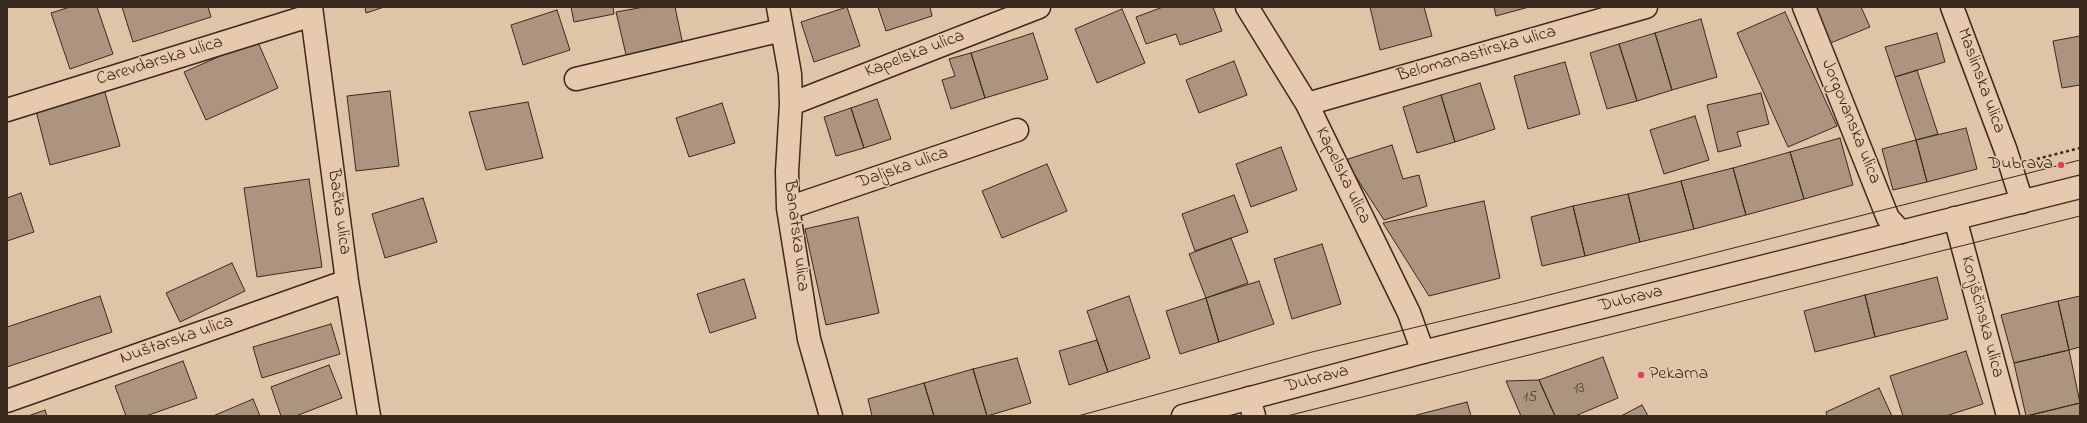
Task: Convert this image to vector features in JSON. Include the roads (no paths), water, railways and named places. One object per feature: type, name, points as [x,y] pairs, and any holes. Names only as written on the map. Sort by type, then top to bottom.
[{"type":"street","name":"Banatska ulica","points":[[778,7],[790,74],[791,104],[787,172],[788,208],[809,339],[831,416]]},
{"type":"street","name":"Kapelska ulica","points":[[791,104],[1039,7]]},
{"type":"street","name":"Kapelska ulica","points":[[1247,7],[1307,104],[1409,313],[1422,352]]},
{"type":"street","name":"Belomanastirska ulica","points":[[1307,104],[1646,7]]},
{"type":"street","name":"Jorgovanska ulica","points":[[1804,7],[1888,218],[1902,232]]},
{"type":"street","name":"Maslinska ulica","points":[[1952,7],[2006,151],[2022,202]]},
{"type":"street","name":"Carevdarska ulica","points":[[7,110],[312,11]]},
{"type":"street","name":"Bačka ulica","points":[[312,11],[364,414]]},
{"type":"street","points":[[576,79],[782,30]]},
{"type":"street","name":"Daljska ulica","points":[[788,208],[1017,130]]},
{"type":"street","name":"Dubrava","points":[[1182,416],[1251,407],[1422,352],[2080,187]]},
{"type":"street","name":"Konjščinska ulica","points":[[1955,218],[2008,416]]},
{"type":"street","name":"Nuštarska ulica","points":[[7,401],[347,281]]},
{"type":"tram line","points":[[1078,416],[1312,352],[1517,303],[2080,160]]},
{"type":"tram line","points":[[1287,416],[2080,216]]},
{"type":"place","name":"Dubrava","points":[[2061,165]]},
{"type":"place","name":"Pekarna","points":[[1641,375]]}]
